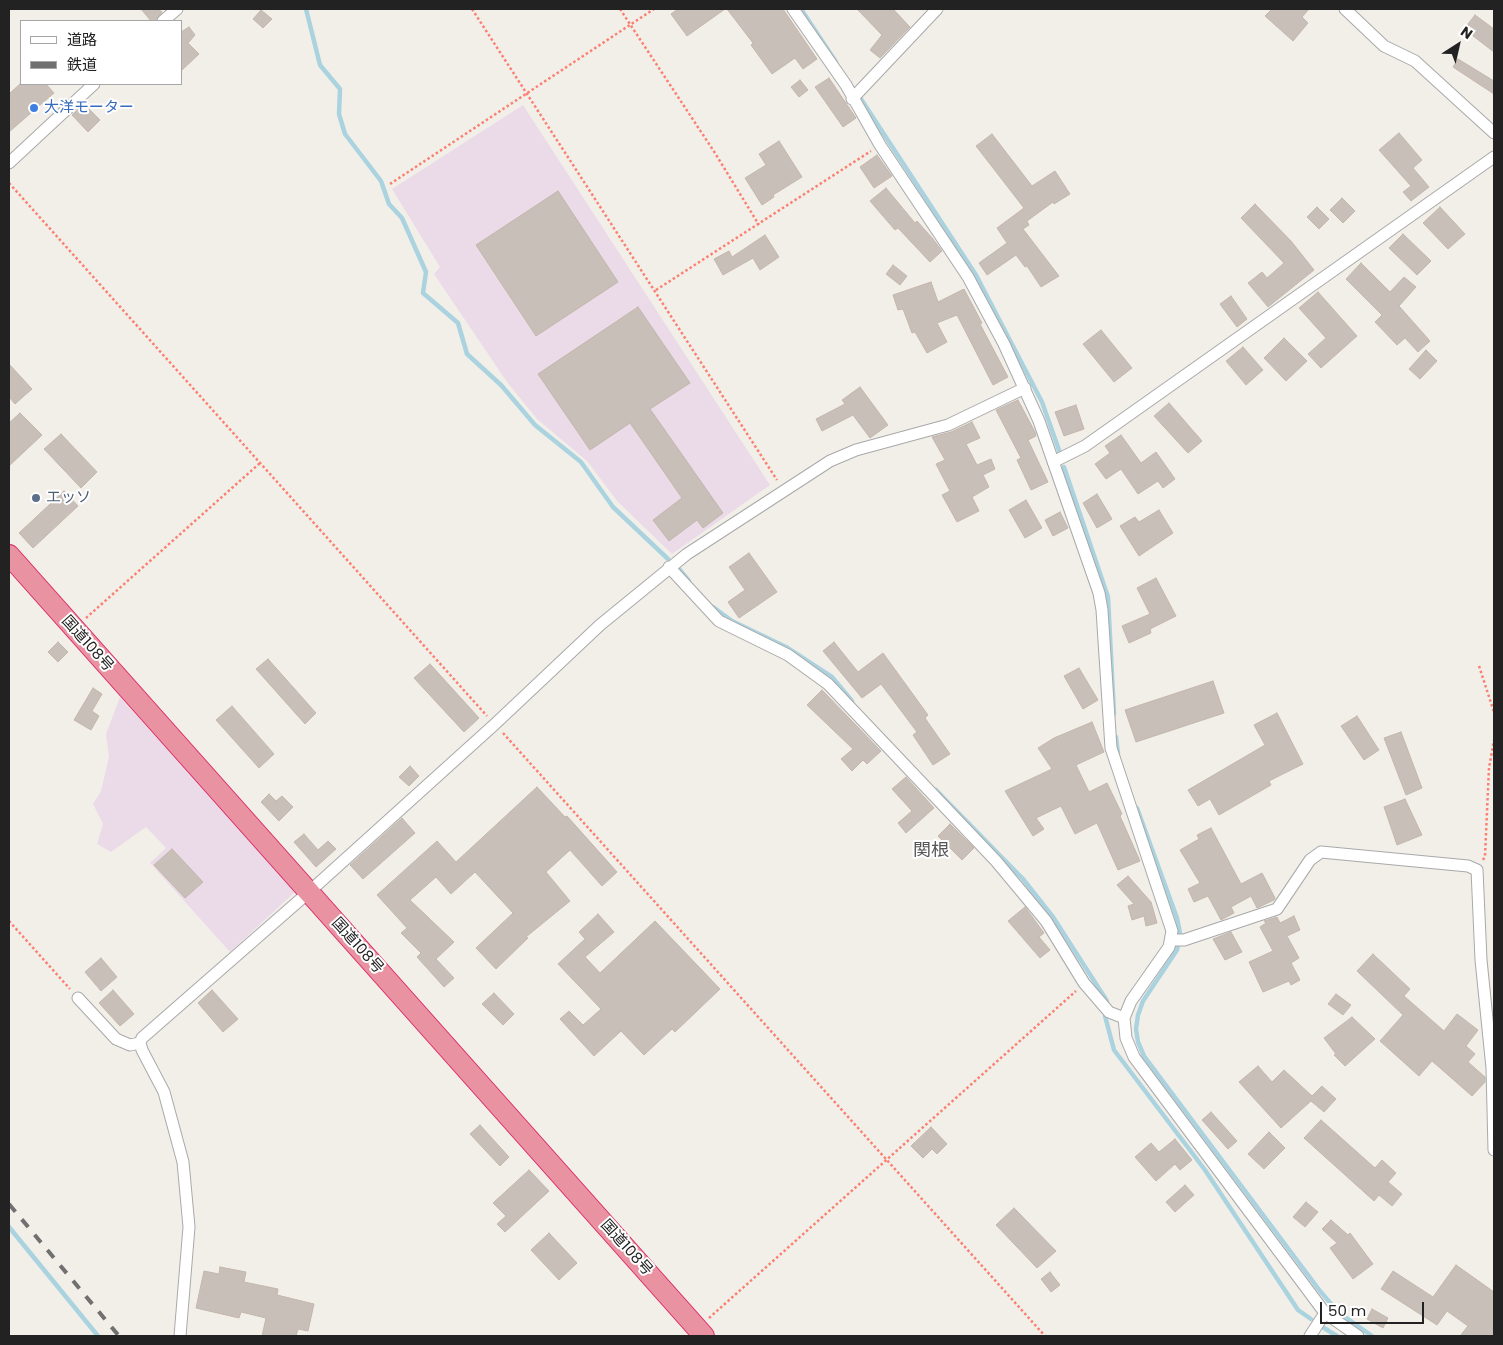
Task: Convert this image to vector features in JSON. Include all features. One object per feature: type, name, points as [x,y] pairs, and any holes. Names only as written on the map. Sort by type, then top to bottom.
[{"type":"highway","name":"国道108号","points":[[9,555],[701,1332]]},
{"type":"street","points":[[164,20],[177,9]]},
{"type":"street","points":[[793,9],[846,85],[852,99],[880,145],[968,277],[1025,388],[1054,462],[1099,593],[1102,610],[1110,748],[1176,940]]},
{"type":"street","points":[[852,99],[937,9]]},
{"type":"street","points":[[1345,9],[1384,46],[1415,60],[1494,133]]},
{"type":"street","points":[[9,163],[93,85]]},
{"type":"street","points":[[1054,462],[1085,446],[1494,157]]},
{"type":"street","points":[[78,998],[116,1039],[130,1045],[140,1042],[142,1038],[309,892],[495,724],[600,625],[669,567],[783,490],[830,461],[856,450],[948,425],[1025,388]]},
{"type":"street","points":[[669,567],[719,621],[788,655],[828,684],[996,861],[1046,921],[1084,983],[1109,1012],[1124,1018]]},
{"type":"street","points":[[1358,1336],[1325,1313],[1134,1058],[1126,1038],[1124,1018],[1132,1001],[1169,947],[1176,940],[1277,909],[1310,860],[1321,852],[1468,866],[1476,870],[1481,960],[1492,1068],[1494,1150]]},
{"type":"street","points":[[140,1042],[164,1092],[183,1162],[189,1227],[180,1336]]},
{"type":"street","points":[[1310,1336],[1325,1313]]},
{"type":"path","points":[[472,9],[656,290],[783,490]]},
{"type":"path","points":[[620,9],[715,153],[759,225]]},
{"type":"path","points":[[390,184],[526,92],[654,9]]},
{"type":"path","points":[[656,290],[880,145]]},
{"type":"path","points":[[9,182],[1045,1336]]},
{"type":"path","points":[[74,629],[260,463]]},
{"type":"path","points":[[1480,666],[1494,712]]},
{"type":"path","points":[[1476,870],[1485,856],[1489,768],[1494,740]]},
{"type":"path","points":[[9,921],[78,998]]},
{"type":"path","points":[[701,1332],[887,1160],[1084,983]]},
{"type":"shaded area","points":[[523,105],[770,485],[672,554],[618,502],[587,461],[537,419],[507,382],[434,274],[440,267],[392,189]]},
{"type":"shaded area","points":[[120,697],[296,891],[230,952],[150,863],[166,848],[146,827],[111,852],[97,844],[103,824],[93,804],[101,791],[109,757],[106,734]]},
{"type":"building","points":[[141,9],[158,9],[162,12],[157,20],[150,20]]},
{"type":"building","points":[[678,9],[725,9],[687,36],[671,14]]},
{"type":"building","points":[[727,9],[783,9],[817,59],[803,69],[795,58],[772,74],[751,45],[753,43]]},
{"type":"building","points":[[857,9],[893,9],[910,27],[880,58],[870,50],[882,35]]},
{"type":"building","points":[[1272,9],[1309,9],[1302,17],[1308,23],[1293,41],[1265,16]]},
{"type":"building","points":[[261,10],[272,19],[263,28],[253,19]]},
{"type":"building","points":[[1475,15],[1494,29],[1494,52],[1464,29]]},
{"type":"building","points":[[189,27],[195,35],[188,43],[199,54],[182,70],[182,31]]},
{"type":"building","points":[[1458,59],[1494,81],[1494,94],[1453,67]]},
{"type":"building","points":[[829,78],[856,118],[843,127],[815,87]]},
{"type":"building","points":[[800,80],[808,90],[799,97],[791,87]]},
{"type":"building","points":[[20,84],[47,85],[54,93],[9,132],[9,94]]},
{"type":"building","points":[[84,104],[100,120],[88,132],[72,115]]},
{"type":"building","points":[[1399,133],[1422,160],[1413,168],[1429,187],[1411,201],[1403,192],[1411,186],[1379,150]]},
{"type":"building","points":[[992,134],[1032,186],[1055,171],[1070,194],[1054,204],[1053,202],[1027,221],[1029,225],[1023,229],[1059,276],[1041,287],[1027,266],[1025,267],[1016,255],[987,275],[979,263],[1007,243],[997,228],[1024,208],[976,146]]},
{"type":"building","points":[[779,141],[802,177],[773,195],[774,197],[762,205],[745,178],[766,165],[759,154]]},
{"type":"building","points":[[877,155],[892,176],[874,188],[860,167]]},
{"type":"building","points":[[886,188],[915,223],[917,221],[942,251],[930,262],[898,228],[895,230],[870,201]]},
{"type":"building","points":[[558,191],[618,282],[536,336],[476,245]]},
{"type":"building","points":[[1342,198],[1355,211],[1343,223],[1330,210]]},
{"type":"building","points":[[1255,204],[1291,241],[1314,270],[1268,307],[1248,283],[1262,272],[1267,278],[1284,263],[1241,218]]},
{"type":"building","points":[[1317,207],[1329,219],[1319,229],[1307,217]]},
{"type":"building","points":[[1440,207],[1465,234],[1448,249],[1423,223]]},
{"type":"building","points":[[1403,234],[1431,261],[1417,275],[1389,248]]},
{"type":"building","points":[[765,235],[779,257],[760,270],[753,258],[723,275],[714,259],[729,251],[732,257]]},
{"type":"building","points":[[1361,263],[1390,292],[1404,277],[1416,287],[1399,306],[1430,341],[1418,352],[1405,338],[1397,345],[1375,322],[1382,315],[1346,279]]},
{"type":"building","points":[[893,265],[907,276],[900,285],[886,274]]},
{"type":"building","points":[[931,282],[938,302],[964,289],[1008,377],[993,385],[957,315],[937,323],[947,342],[927,353],[915,332],[912,333],[903,309],[898,310],[893,295]]},
{"type":"building","points":[[1318,292],[1357,336],[1321,368],[1308,354],[1326,338],[1299,308]]},
{"type":"building","points":[[1231,296],[1247,319],[1237,327],[1220,304]]},
{"type":"building","points":[[638,307],[690,383],[650,409],[723,513],[703,528],[697,520],[669,541],[653,520],[682,498],[630,423],[590,450],[538,374]]},
{"type":"building","points":[[1101,330],[1132,368],[1114,382],[1083,344]]},
{"type":"building","points":[[1284,338],[1307,361],[1286,381],[1264,358]]},
{"type":"building","points":[[1243,347],[1263,370],[1246,385],[1226,361]]},
{"type":"building","points":[[1426,350],[1437,361],[1420,379],[1409,369]]},
{"type":"building","points":[[9,364],[32,389],[15,404],[9,397]]},
{"type":"building","points":[[860,387],[888,425],[870,438],[853,415],[822,431],[816,419],[845,404],[842,400]]},
{"type":"building","points":[[1018,400],[1035,432],[1036,436],[1028,440],[1048,482],[1031,490],[1017,460],[1021,458],[996,410]]},
{"type":"building","points":[[1169,403],[1202,441],[1188,453],[1154,416]]},
{"type":"building","points":[[1076,405],[1084,429],[1064,436],[1055,412]]},
{"type":"building","points":[[20,413],[42,435],[9,466],[9,423]]},
{"type":"building","points":[[972,422],[980,438],[966,444],[977,465],[991,459],[995,469],[983,475],[989,487],[972,497],[979,511],[957,522],[942,495],[950,491],[936,464],[945,460],[932,437],[951,432]]},
{"type":"building","points":[[61,434],[97,472],[81,488],[44,449]]},
{"type":"building","points":[[1121,435],[1141,463],[1156,452],[1175,479],[1163,488],[1158,481],[1138,494],[1121,469],[1106,479],[1095,464],[1110,453],[1105,446]]},
{"type":"building","points":[[64,491],[78,506],[33,548],[19,533]]},
{"type":"building","points":[[1097,494],[1112,519],[1097,528],[1083,503]]},
{"type":"building","points":[[1026,500],[1042,528],[1025,538],[1009,510]]},
{"type":"building","points":[[1159,510],[1173,533],[1139,556],[1120,526],[1135,517],[1139,522]]},
{"type":"building","points":[[1060,512],[1068,528],[1053,536],[1045,520]]},
{"type":"building","points":[[749,553],[777,592],[739,618],[728,602],[745,590],[729,567]]},
{"type":"building","points":[[1156,578],[1176,616],[1150,629],[1151,633],[1129,643],[1122,626],[1150,614],[1137,588]]},
{"type":"building","points":[[58,642],[68,652],[58,662],[48,652]]},
{"type":"building","points":[[834,642],[858,672],[883,653],[928,715],[925,718],[950,754],[933,765],[913,735],[917,732],[881,684],[862,698],[823,651]]},
{"type":"building","points":[[268,659],[316,713],[305,724],[256,669]]},
{"type":"building","points":[[430,664],[479,718],[464,732],[414,678]]},
{"type":"building","points":[[1079,668],[1098,700],[1083,709],[1064,676]]},
{"type":"building","points":[[1213,681],[1224,713],[1136,742],[1125,710]]},
{"type":"building","points":[[93,688],[102,694],[92,711],[99,716],[91,730],[74,720]]},
{"type":"building","points":[[822,690],[881,751],[867,764],[863,760],[852,771],[841,759],[853,749],[807,705]]},
{"type":"building","points":[[232,706],[274,754],[259,768],[216,720]]},
{"type":"building","points":[[1277,713],[1303,764],[1269,781],[1271,785],[1219,815],[1210,799],[1198,806],[1188,790],[1265,745],[1254,725]]},
{"type":"building","points":[[1357,716],[1379,750],[1364,760],[1341,726]]},
{"type":"building","points":[[1092,722],[1104,752],[1076,765],[1089,792],[1107,783],[1122,814],[1120,816],[1140,861],[1118,870],[1097,823],[1075,834],[1061,806],[1036,818],[1044,829],[1033,836],[1005,791],[1052,769],[1038,748],[1054,738]]},
{"type":"building","points":[[1401,732],[1422,788],[1406,795],[1384,738]]},
{"type":"building","points":[[410,766],[419,776],[409,786],[399,777]]},
{"type":"building","points":[[906,777],[934,808],[906,833],[898,823],[912,811],[892,789]]},
{"type":"building","points":[[537,787],[565,817],[567,816],[617,872],[602,886],[570,850],[546,872],[570,901],[526,937],[528,938],[496,969],[476,948],[513,913],[475,872],[451,894],[436,877],[410,900],[454,942],[436,959],[454,978],[444,987],[417,957],[421,953],[401,933],[407,928],[377,895],[437,841],[456,862]]},
{"type":"building","points":[[269,794],[276,801],[282,796],[293,807],[279,821],[261,802]]},
{"type":"building","points":[[1405,799],[1422,835],[1397,845],[1384,807]]},
{"type":"building","points":[[402,818],[415,833],[363,879],[350,865]]},
{"type":"building","points":[[950,824],[974,848],[962,860],[938,836]]},
{"type":"building","points":[[1211,828],[1241,884],[1262,873],[1275,898],[1274,900],[1257,908],[1251,896],[1231,907],[1234,913],[1221,920],[1208,896],[1194,902],[1188,889],[1200,883],[1180,850],[1199,839],[1197,835]]},
{"type":"building","points":[[304,834],[318,850],[328,841],[336,849],[316,867],[294,842]]},
{"type":"building","points":[[172,849],[203,882],[185,898],[154,865]]},
{"type":"building","points":[[1128,876],[1151,902],[1157,923],[1146,926],[1144,916],[1132,920],[1128,906],[1134,904],[1117,885]]},
{"type":"building","points":[[1025,907],[1044,933],[1039,937],[1050,950],[1040,958],[1008,921]]},
{"type":"building","points":[[598,914],[614,932],[585,957],[600,973],[655,921],[720,989],[675,1032],[672,1029],[644,1055],[621,1031],[594,1056],[560,1019],[569,1011],[583,1025],[601,1009],[558,964],[585,939],[579,932]]},
{"type":"building","points":[[1294,916],[1300,930],[1287,936],[1299,958],[1291,963],[1300,980],[1291,985],[1289,981],[1263,992],[1249,962],[1273,951],[1260,927],[1266,923],[1264,921],[1277,917],[1280,923]]},
{"type":"building","points":[[1231,932],[1242,952],[1225,960],[1213,939]]},
{"type":"building","points":[[1373,954],[1410,989],[1404,996],[1444,1031],[1457,1014],[1478,1030],[1466,1046],[1475,1054],[1468,1062],[1485,1077],[1485,1082],[1472,1096],[1432,1061],[1419,1076],[1380,1041],[1403,1015],[1357,971]]},
{"type":"building","points":[[101,958],[117,977],[101,991],[85,972]]},
{"type":"building","points":[[113,990],[134,1014],[120,1026],[99,1003]]},
{"type":"building","points":[[212,990],[238,1019],[223,1032],[198,1003]]},
{"type":"building","points":[[494,993],[514,1014],[503,1025],[482,1004]]},
{"type":"building","points":[[1336,994],[1351,1005],[1343,1015],[1328,1004]]},
{"type":"building","points":[[1352,1017],[1375,1039],[1345,1066],[1334,1055],[1336,1054],[1324,1038]]},
{"type":"building","points":[[1258,1066],[1272,1082],[1284,1070],[1312,1096],[1322,1086],[1336,1099],[1324,1112],[1311,1101],[1281,1128],[1239,1082]]},
{"type":"building","points":[[1211,1112],[1237,1141],[1228,1149],[1202,1120]]},
{"type":"building","points":[[1321,1120],[1375,1168],[1382,1160],[1396,1173],[1388,1182],[1402,1194],[1392,1206],[1379,1195],[1374,1201],[1304,1138]]},
{"type":"building","points":[[480,1125],[509,1157],[500,1166],[470,1134]]},
{"type":"building","points":[[931,1127],[947,1144],[937,1154],[932,1149],[923,1158],[911,1146]]},
{"type":"building","points":[[1269,1132],[1285,1148],[1264,1169],[1248,1154]]},
{"type":"building","points":[[1175,1139],[1192,1160],[1180,1170],[1175,1164],[1156,1181],[1135,1157],[1151,1143],[1159,1152]]},
{"type":"building","points":[[529,1170],[549,1191],[505,1232],[497,1224],[506,1216],[493,1203]]},
{"type":"building","points":[[1185,1185],[1194,1195],[1175,1212],[1166,1202]]},
{"type":"building","points":[[1306,1202],[1318,1212],[1305,1227],[1293,1217]]},
{"type":"building","points":[[1014,1208],[1056,1251],[1037,1268],[996,1225]]},
{"type":"building","points":[[1331,1220],[1348,1235],[1350,1233],[1373,1264],[1353,1279],[1330,1248],[1337,1243],[1322,1229]]},
{"type":"building","points":[[549,1233],[577,1263],[559,1280],[531,1250]]},
{"type":"building","points":[[1456,1265],[1494,1292],[1494,1336],[1460,1336],[1468,1326],[1447,1311],[1437,1325],[1381,1289],[1393,1271],[1433,1297]]},
{"type":"building","points":[[220,1267],[246,1272],[244,1282],[278,1289],[277,1295],[314,1304],[308,1331],[298,1329],[296,1336],[262,1336],[266,1318],[241,1312],[239,1318],[196,1308],[204,1271],[219,1274]]},
{"type":"building","points":[[1050,1272],[1060,1285],[1051,1292],[1041,1279]]},
{"type":"building","points":[[1372,1309],[1388,1318],[1383,1328],[1367,1319]]},
{"type":"waterway","points":[[306,9],[320,65],[340,89],[339,114],[345,134],[381,181],[389,204],[402,218],[426,272],[423,293],[458,323],[467,354],[501,385],[535,425],[581,462],[613,507],[668,559]]},
{"type":"waterway","points":[[801,9],[836,62]]},
{"type":"waterway","points":[[861,99],[976,275],[1042,402],[1060,453]]},
{"type":"waterway","points":[[1064,467],[1108,597],[1114,714]]},
{"type":"waterway","points":[[680,570],[689,581]]},
{"type":"waterway","points":[[713,607],[732,621],[786,647],[832,677],[852,701]]},
{"type":"waterway","points":[[1116,737],[1118,754]]},
{"type":"waterway","points":[[936,790],[1023,879],[1053,917],[1107,1001]]},
{"type":"waterway","points":[[1137,808],[1177,918],[1180,933],[1177,950],[1143,1001],[1138,1015],[1136,1029],[1138,1042],[1144,1056],[1320,1291],[1338,1312],[1372,1336]]},
{"type":"waterway","points":[[1105,1016],[1114,1050],[1205,1170],[1298,1310],[1311,1319]]},
{"type":"waterway","points":[[9,1227],[98,1336]]},
{"type":"waterway","points":[[1324,1328],[1337,1336]]},
{"type":"railway","points":[[9,1204],[119,1336]]},
{"type":"place","name":"大洋モーター","points":[[34,108]]},
{"type":"place","name":"エッソ","points":[[36,498]]},
{"type":"district","name":"関根","points":[[931,851]]}]
